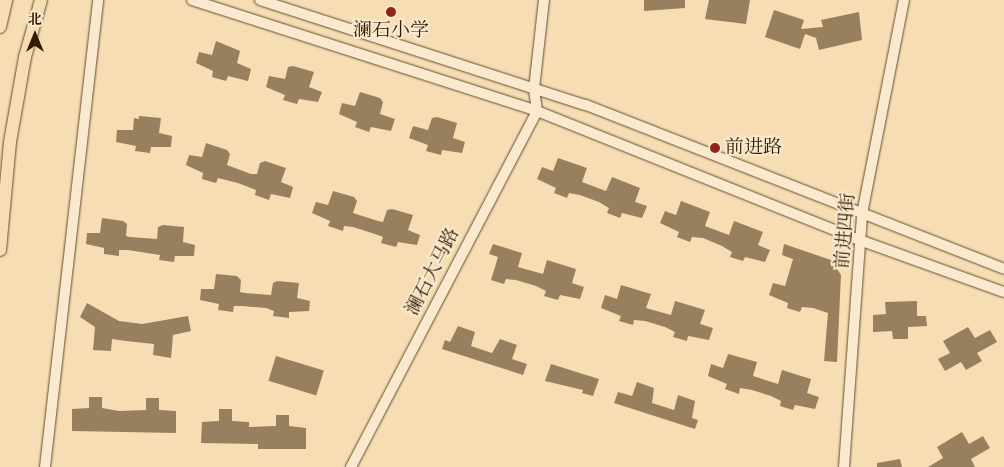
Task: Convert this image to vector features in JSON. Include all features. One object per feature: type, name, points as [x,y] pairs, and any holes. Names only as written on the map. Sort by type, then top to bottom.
[{"type":"highway","points":[[0,27],[6,0]]},
{"type":"highway","points":[[0,250],[10,142],[25,57],[41,0]]},
{"type":"street","points":[[45,467],[98,0]]},
{"type":"street","points":[[192,0],[537,111],[862,241],[1004,292]]},
{"type":"street","points":[[260,0],[586,105],[1004,269]]},
{"type":"street","points":[[537,111],[534,89],[544,0]]},
{"type":"street","name":"前进四街","points":[[844,467],[862,241],[862,214],[904,0]]},
{"type":"street","name":"澜石大马路","points":[[350,467],[537,111]]},
{"type":"building","points":[[644,0],[685,0],[685,8],[644,11]]},
{"type":"building","points":[[709,0],[750,0],[746,24],[705,19]]},
{"type":"building","points":[[774,10],[804,20],[801,29],[823,27],[821,20],[859,12],[862,40],[819,50],[816,38],[805,34],[800,49],[765,37]]},
{"type":"building","points":[[216,41],[240,51],[237,63],[251,69],[248,81],[228,76],[226,81],[212,77],[213,71],[196,63],[199,52],[212,55]]},
{"type":"building","points":[[293,66],[314,72],[309,87],[322,92],[318,102],[299,99],[297,104],[283,100],[285,95],[266,87],[269,76],[285,79],[288,67]]},
{"type":"building","points":[[360,92],[380,98],[383,102],[380,114],[395,119],[391,131],[371,127],[369,132],[355,127],[357,122],[339,114],[342,103],[355,106]]},
{"type":"building","points":[[139,116],[161,118],[159,133],[172,136],[171,147],[151,147],[150,153],[135,151],[136,146],[116,142],[117,130],[133,130],[134,118],[139,119]]},
{"type":"building","points":[[437,117],[457,123],[453,138],[465,142],[462,153],[442,150],[441,155],[426,151],[428,145],[409,138],[413,126],[428,130],[432,118]]},
{"type":"building","points":[[206,143],[227,150],[230,154],[227,165],[251,174],[257,174],[260,163],[265,161],[286,168],[281,182],[293,187],[290,198],[271,194],[269,200],[255,195],[256,190],[238,183],[218,178],[216,183],[202,179],[203,173],[186,165],[189,155],[202,157]]},
{"type":"building","points":[[558,158],[587,168],[582,182],[606,191],[612,177],[640,188],[635,202],[647,206],[642,218],[622,213],[620,218],[607,213],[609,208],[599,202],[580,195],[569,193],[567,198],[554,193],[556,188],[537,179],[542,167],[553,171]]},
{"type":"building","points":[[333,191],[354,197],[357,201],[353,213],[378,221],[383,222],[387,210],[392,209],[413,215],[408,230],[420,235],[417,245],[398,242],[396,247],[381,243],[383,237],[353,227],[344,226],[343,231],[328,226],[330,221],[312,213],[316,202],[328,205]]},
{"type":"building","points":[[681,201],[710,212],[705,226],[729,235],[734,221],[763,232],[758,245],[770,250],[765,262],[745,257],[743,261],[730,257],[732,252],[703,238],[692,237],[690,242],[677,237],[679,232],[660,223],[665,211],[676,215]]},
{"type":"building","points":[[102,218],[123,221],[127,224],[126,236],[130,237],[157,239],[158,227],[163,225],[184,227],[183,242],[195,245],[194,256],[175,256],[174,262],[159,260],[160,255],[128,250],[119,250],[119,256],[104,254],[104,248],[86,244],[87,233],[100,233]]},
{"type":"building","points":[[493,244],[522,253],[518,267],[543,274],[547,260],[576,269],[572,283],[584,287],[580,299],[560,295],[558,300],[544,296],[546,291],[536,286],[516,280],[506,279],[504,284],[491,280],[498,257],[489,254]]},
{"type":"building","points":[[784,244],[831,260],[841,275],[837,362],[824,361],[828,313],[802,307],[800,312],[787,308],[788,303],[769,295],[773,283],[785,286],[793,259],[782,255]]},
{"type":"building","points":[[216,274],[237,276],[241,280],[240,292],[245,293],[271,295],[273,283],[277,281],[299,283],[297,298],[310,301],[309,311],[289,312],[289,318],[273,316],[274,311],[266,308],[234,306],[233,312],[218,310],[219,304],[200,300],[201,289],[214,289]]},
{"type":"building","points":[[621,285],[651,294],[646,308],[671,315],[675,301],[705,310],[700,324],[713,328],[709,340],[688,336],[687,341],[673,337],[675,332],[665,327],[645,321],[634,320],[633,325],[619,321],[621,316],[601,308],[605,295],[617,299]]},
{"type":"building","points":[[917,301],[917,316],[926,316],[927,326],[908,327],[908,339],[893,339],[892,331],[873,332],[873,315],[886,314],[885,302]]},
{"type":"building","points":[[87,303],[119,321],[142,324],[188,316],[191,331],[173,335],[171,358],[153,355],[154,344],[112,339],[111,351],[93,350],[95,327],[80,317]]},
{"type":"building","points":[[458,326],[475,332],[471,346],[492,353],[500,339],[517,345],[512,359],[527,364],[523,375],[442,349],[445,340],[450,342]]},
{"type":"building","points":[[968,327],[975,338],[990,330],[997,342],[977,353],[982,361],[966,370],[961,362],[945,371],[938,359],[950,353],[943,341]]},
{"type":"building","points":[[728,354],[757,362],[753,376],[778,384],[782,370],[811,379],[807,393],[819,397],[815,409],[795,405],[793,410],[780,406],[781,401],[771,396],[752,390],[740,388],[739,394],[725,389],[727,384],[708,376],[711,364],[723,368]]},
{"type":"building","points":[[276,356],[324,371],[316,395],[268,381]]},
{"type":"building","points":[[551,364],[599,379],[593,396],[582,393],[583,390],[545,381]]},
{"type":"building","points":[[637,382],[654,388],[652,403],[674,410],[678,395],[695,401],[692,418],[698,420],[695,429],[614,403],[618,392],[632,396]]},
{"type":"building","points":[[89,397],[102,397],[102,408],[119,411],[146,410],[146,398],[159,398],[159,410],[176,411],[176,433],[72,431],[72,409],[89,408]]},
{"type":"building","points":[[219,409],[232,409],[232,421],[249,422],[249,427],[276,426],[276,415],[289,415],[289,426],[306,428],[306,449],[258,449],[258,444],[201,443],[202,422],[219,421]]},
{"type":"building","points":[[962,432],[969,444],[983,436],[990,448],[971,459],[975,467],[928,467],[943,458],[937,447]]},
{"type":"building","points":[[900,459],[902,467],[877,467],[877,463]]},
{"type":"place","name":"澜石小学","points":[[391,12]]},
{"type":"place","name":"前进路","points":[[715,148]]}]
